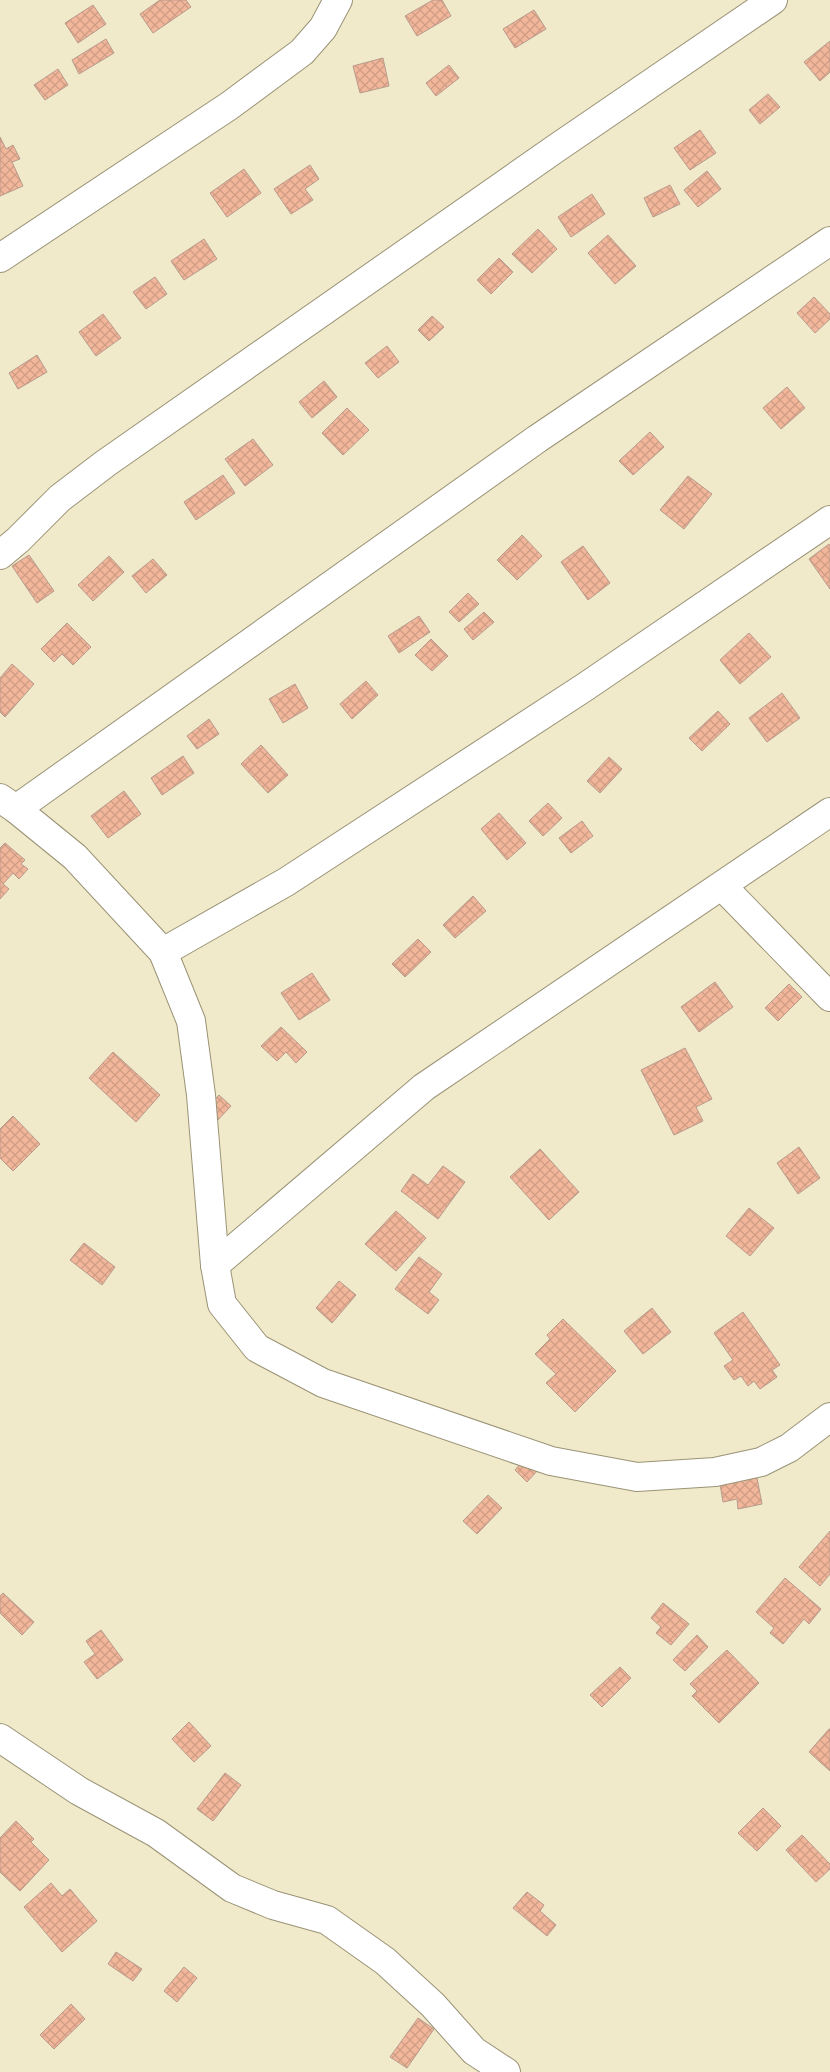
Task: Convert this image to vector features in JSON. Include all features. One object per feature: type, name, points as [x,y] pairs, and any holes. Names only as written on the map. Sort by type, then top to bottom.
[{"type":"street","points":[[0,258],[229,106],[302,52],[323,28],[338,0]]},
{"type":"street","points":[[0,555],[18,540],[60,498],[106,463],[547,155],[773,0]]},
{"type":"street","points":[[830,241],[537,439],[8,804],[75,857],[163,952],[191,1021],[201,1095],[215,1265],[222,1304],[257,1348],[323,1384],[551,1461],[637,1477],[715,1472],[761,1462],[789,1448],[830,1417]]},
{"type":"street","points":[[163,952],[303,872],[585,687],[830,520]]},
{"type":"street","points":[[215,1265],[424,1087],[830,812]]},
{"type":"street","points":[[722,886],[830,997]]},
{"type":"street","points":[[0,1738],[79,1791],[156,1833],[232,1888],[273,1905],[327,1920],[385,1961],[433,2005],[474,2051],[506,2072]]},
{"type":"building","points":[[160,0],[186,0],[191,7],[153,33],[140,14]]},
{"type":"building","points":[[433,0],[442,0],[451,16],[417,36],[405,16]]},
{"type":"building","points":[[93,5],[106,24],[78,43],[65,23]]},
{"type":"building","points":[[534,10],[546,29],[515,48],[503,29]]},
{"type":"building","points":[[106,39],[114,53],[79,74],[72,60]]},
{"type":"building","points":[[830,41],[830,72],[820,81],[804,62]]},
{"type":"building","points":[[383,58],[389,86],[360,93],[353,66]]},
{"type":"building","points":[[449,65],[459,78],[436,96],[426,83]]},
{"type":"building","points":[[58,69],[68,85],[45,100],[34,85]]},
{"type":"building","points":[[768,94],[780,107],[760,124],[749,110]]},
{"type":"building","points":[[700,130],[716,153],[690,170],[674,148]]},
{"type":"building","points":[[0,137],[6,149],[13,145],[20,159],[12,162],[23,186],[0,196]]},
{"type":"building","points":[[310,165],[319,179],[305,189],[313,200],[291,214],[274,189]]},
{"type":"building","points":[[244,169],[261,193],[227,217],[210,193]]},
{"type":"building","points":[[707,171],[721,189],[698,207],[684,190]]},
{"type":"building","points":[[670,185],[680,204],[653,217],[644,198]]},
{"type":"building","points":[[592,194],[605,214],[571,237],[558,217]]},
{"type":"building","points":[[538,229],[557,249],[532,273],[512,254]]},
{"type":"building","points":[[608,235],[636,266],[615,284],[588,253]]},
{"type":"building","points":[[204,239],[217,259],[184,280],[171,261]]},
{"type":"building","points":[[499,258],[513,272],[491,294],[477,280]]},
{"type":"building","points":[[155,277],[167,294],[146,309],[133,292]]},
{"type":"building","points":[[814,297],[830,314],[830,319],[815,333],[797,313]]},
{"type":"building","points":[[103,314],[121,338],[96,356],[79,332]]},
{"type":"building","points":[[432,316],[444,327],[429,341],[418,330]]},
{"type":"building","points":[[387,346],[399,362],[378,378],[365,363]]},
{"type":"building","points":[[37,355],[47,372],[18,389],[9,373]]},
{"type":"building","points":[[324,381],[337,397],[312,418],[299,402]]},
{"type":"building","points":[[787,387],[805,408],[781,429],[763,408]]},
{"type":"building","points":[[347,408],[369,430],[343,455],[322,433]]},
{"type":"building","points":[[650,432],[664,447],[633,475],[619,461]]},
{"type":"building","points":[[253,439],[273,465],[245,486],[225,459]]},
{"type":"building","points":[[223,475],[235,493],[196,520],[184,502]]},
{"type":"building","points":[[688,476],[712,494],[684,529],[660,510]]},
{"type":"building","points":[[522,535],[542,556],[517,580],[497,560]]},
{"type":"building","points":[[829,544],[830,546],[830,589],[809,559]]},
{"type":"building","points":[[583,546],[610,583],[588,600],[561,562]]},
{"type":"building","points":[[29,555],[54,591],[37,603],[12,566]]},
{"type":"building","points":[[109,556],[124,572],[93,601],[78,585]]},
{"type":"building","points":[[153,559],[167,575],[146,593],[132,576]]},
{"type":"building","points":[[468,593],[479,604],[459,622],[449,612]]},
{"type":"building","points":[[484,612],[494,622],[473,640],[464,629]]},
{"type":"building","points":[[419,616],[430,632],[399,653],[388,636]]},
{"type":"building","points":[[67,623],[91,647],[73,665],[62,654],[54,662],[41,649]]},
{"type":"building","points":[[749,633],[771,657],[740,684],[720,660]]},
{"type":"building","points":[[431,639],[448,656],[432,671],[415,655]]},
{"type":"building","points":[[12,664],[34,684],[5,717],[0,712],[0,678]]},
{"type":"building","points":[[366,681],[378,695],[352,719],[340,704]]},
{"type":"building","points":[[295,684],[308,708],[283,723],[269,699]]},
{"type":"building","points":[[782,693],[800,718],[767,742],[749,718]]},
{"type":"building","points":[[718,711],[730,724],[702,751],[689,738]]},
{"type":"building","points":[[209,719],[219,734],[197,749],[187,736]]},
{"type":"building","points":[[261,745],[288,775],[268,793],[241,764]]},
{"type":"building","points":[[183,756],[194,773],[162,795],[151,778]]},
{"type":"building","points":[[609,757],[622,769],[600,793],[587,781]]},
{"type":"building","points":[[124,791],[141,814],[108,838],[91,816]]},
{"type":"building","points":[[548,803],[562,818],[543,836],[529,821]]},
{"type":"building","points":[[499,813],[526,843],[507,860],[481,829]]},
{"type":"building","points":[[582,821],[593,836],[571,853],[559,838]]},
{"type":"building","points":[[5,843],[25,860],[21,864],[28,869],[19,879],[13,873],[3,884],[9,889],[0,899],[0,848]]},
{"type":"building","points":[[473,896],[486,911],[455,938],[443,925]]},
{"type":"building","points":[[418,939],[431,952],[405,977],[392,964]]},
{"type":"building","points":[[312,973],[330,1000],[299,1020],[281,993]]},
{"type":"building","points":[[715,982],[733,1007],[699,1032],[681,1007]]},
{"type":"building","points":[[789,984],[802,997],[778,1021],[765,1008]]},
{"type":"building","points":[[281,1027],[307,1052],[296,1063],[286,1052],[277,1061],[261,1046]]},
{"type":"building","points":[[685,1048],[712,1099],[696,1107],[703,1121],[674,1135],[641,1070]]},
{"type":"building","points":[[113,1052],[160,1095],[136,1122],[89,1078]]},
{"type":"building","points":[[219,1095],[231,1106],[215,1123],[204,1112]]},
{"type":"building","points":[[13,1116],[40,1144],[13,1171],[0,1158],[0,1129]]},
{"type":"building","points":[[799,1147],[820,1178],[798,1194],[777,1163]]},
{"type":"building","points":[[540,1149],[579,1192],[549,1220],[510,1177]]},
{"type":"building","points":[[443,1166],[465,1182],[438,1219],[401,1191],[413,1174],[428,1185]]},
{"type":"building","points":[[749,1208],[774,1228],[750,1256],[726,1236]]},
{"type":"building","points":[[396,1211],[426,1238],[396,1271],[365,1244]]},
{"type":"building","points":[[84,1243],[115,1267],[102,1285],[70,1260]]},
{"type":"building","points":[[419,1257],[442,1274],[429,1292],[439,1300],[428,1314],[395,1289]]},
{"type":"building","points":[[339,1281],[356,1295],[332,1323],[316,1308]]},
{"type":"building","points":[[652,1308],[671,1332],[643,1354],[624,1331]]},
{"type":"building","points":[[743,1312],[780,1365],[772,1370],[777,1377],[760,1389],[754,1381],[748,1386],[741,1376],[734,1380],[724,1366],[733,1360],[714,1333]]},
{"type":"building","points":[[563,1319],[616,1371],[575,1412],[546,1383],[556,1374],[535,1354],[550,1339],[547,1335]]},
{"type":"building","points":[[536,1446],[549,1458],[527,1482],[515,1470]]},
{"type":"building","points":[[757,1478],[762,1504],[738,1509],[737,1499],[723,1502],[720,1484]]},
{"type":"building","points":[[488,1495],[502,1508],[477,1534],[463,1521]]},
{"type":"building","points":[[830,1531],[830,1574],[820,1586],[799,1567]]},
{"type":"building","points":[[785,1578],[821,1609],[809,1624],[804,1619],[783,1644],[770,1633],[774,1628],[756,1612]]},
{"type":"building","points":[[3,1593],[34,1622],[22,1635],[0,1613],[0,1596]]},
{"type":"building","points":[[663,1603],[689,1624],[671,1645],[656,1633],[661,1627],[651,1618]]},
{"type":"building","points":[[101,1630],[123,1660],[97,1679],[84,1662],[95,1654],[86,1641]]},
{"type":"building","points":[[697,1635],[708,1647],[685,1671],[673,1660]]},
{"type":"building","points":[[727,1650],[759,1683],[719,1723],[692,1696],[697,1691],[690,1684]]},
{"type":"building","points":[[620,1667],[631,1678],[602,1707],[590,1695]]},
{"type":"building","points":[[189,1722],[211,1746],[194,1762],[172,1739]]},
{"type":"building","points":[[830,1729],[830,1771],[809,1752]]},
{"type":"building","points":[[225,1773],[241,1785],[213,1821],[197,1809]]},
{"type":"building","points":[[763,1808],[781,1826],[757,1851],[738,1833]]},
{"type":"building","points":[[16,1821],[34,1839],[31,1842],[49,1860],[20,1891],[0,1872],[0,1838]]},
{"type":"building","points":[[802,1835],[830,1864],[830,1869],[816,1882],[786,1850]]},
{"type":"building","points":[[51,1883],[62,1896],[70,1889],[97,1921],[62,1952],[24,1907]]},
{"type":"building","points":[[527,1892],[544,1905],[540,1911],[556,1925],[547,1936],[513,1908]]},
{"type":"building","points":[[116,1952],[142,1969],[133,1981],[108,1964]]},
{"type":"building","points":[[184,1967],[197,1978],[177,2002],[164,1991]]},
{"type":"building","points":[[71,2004],[85,2019],[54,2049],[40,2035]]},
{"type":"building","points":[[418,2018],[434,2029],[407,2068],[390,2057]]}]
